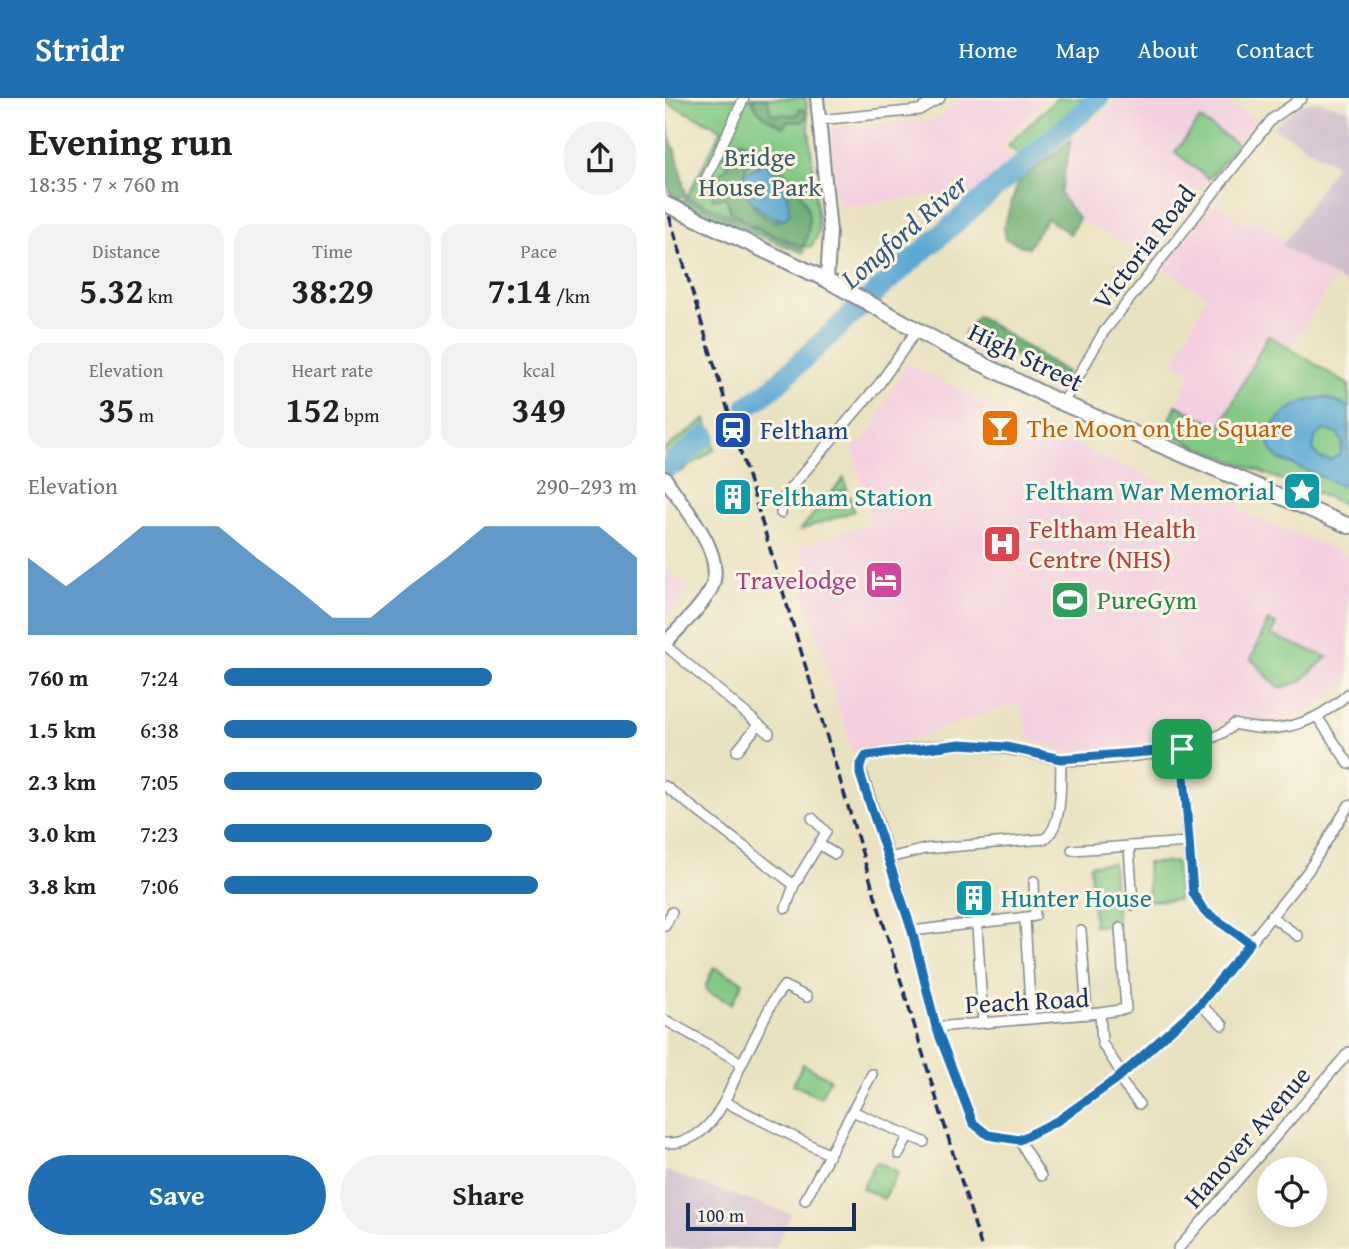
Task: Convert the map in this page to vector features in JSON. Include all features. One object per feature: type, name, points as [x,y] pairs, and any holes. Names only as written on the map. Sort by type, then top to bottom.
[{"type":"main road","points":[[817,98],[829,218],[827,281]]},
{"type":"main road","name":"High Street","points":[[665,204],[827,281],[1063,403],[1349,526]]},
{"type":"main road","points":[[665,478],[714,558],[716,572],[708,593],[666,642]]},
{"type":"street","points":[[705,181],[744,98]]},
{"type":"street","points":[[819,120],[919,110],[940,98]]},
{"type":"street","name":"Victoria Road","points":[[1063,403],[1103,333],[1268,124],[1302,98]]},
{"type":"street","points":[[781,513],[783,498],[880,383],[918,330]]},
{"type":"street","points":[[666,642],[769,733]]},
{"type":"street","points":[[1349,693],[1318,718],[1273,730],[1234,724],[1221,735],[1182,749],[1061,759],[1006,747],[960,744],[866,756],[860,766],[860,774],[912,931],[936,1027],[973,1123],[988,1135],[1019,1140],[1059,1120],[1120,1076],[1200,1004],[1308,871],[1349,805]]},
{"type":"street","points":[[1318,718],[1349,764]]},
{"type":"street","points":[[737,751],[758,725]]},
{"type":"street","points":[[1182,749],[1192,884],[1199,905],[1250,943]]},
{"type":"street","points":[[889,858],[925,849],[1045,839],[1054,828],[1057,817],[1061,759]]},
{"type":"street","points":[[665,786],[794,886]]},
{"type":"street","points":[[786,908],[794,886],[826,832],[812,818]]},
{"type":"street","points":[[1072,850],[1189,842]]},
{"type":"street","points":[[820,845],[835,854]]},
{"type":"street","points":[[1129,846],[1133,905]]},
{"type":"street","points":[[912,931],[1025,920],[1035,916],[1034,881]]},
{"type":"street","points":[[665,926],[672,912]]},
{"type":"street","points":[[1271,916],[1298,936]]},
{"type":"street","points":[[1025,920],[1031,1018]]},
{"type":"street","points":[[977,925],[983,1023]]},
{"type":"street","points":[[1100,1013],[1126,1009],[1120,928]]},
{"type":"street","points":[[1081,930],[1087,1014]]},
{"type":"street","points":[[665,1143],[678,1144],[708,1127],[725,1102],[774,999],[784,986],[807,997]]},
{"type":"street","points":[[1200,1004],[1223,1026]]},
{"type":"street","name":"Peach Road","points":[[936,1027],[1100,1013],[1102,1044],[1139,1104]]},
{"type":"street","points":[[665,1020],[742,1063]]},
{"type":"street","name":"Hanover Avenue","points":[[1178,1249],[1349,1052]]},
{"type":"street","points":[[805,1200],[872,1074]]},
{"type":"street","points":[[725,1102],[828,1154]]},
{"type":"street","points":[[852,1111],[924,1142]]},
{"type":"street","points":[[899,1154],[909,1135]]},
{"type":"street","points":[[1019,1140],[1041,1176]]},
{"type":"shaded area","points":[[962,98],[1048,98],[1000,144],[1014,161],[983,189],[842,207],[836,197],[831,129],[937,119]]},
{"type":"shaded area","points":[[1120,98],[1221,98],[1256,119],[1148,256],[1079,219],[1060,194],[1071,140]]},
{"type":"shaded area","points":[[1315,101],[1349,109],[1349,286],[1282,246],[1336,165],[1273,127],[1302,104]]},
{"type":"shaded area","points":[[1216,202],[1247,225],[1252,218],[1286,239],[1283,246],[1335,278],[1291,347],[1268,335],[1217,434],[1209,430],[1212,422],[1176,405],[1191,372],[1173,363],[1207,296],[1163,269]]},
{"type":"shaded area","points":[[906,363],[1059,438],[1193,495],[1198,485],[1242,503],[1240,511],[1349,555],[1347,682],[1319,706],[1296,718],[1270,723],[1241,720],[1215,724],[1197,735],[1133,747],[1067,751],[1035,742],[1029,735],[1018,703],[892,745],[852,751],[803,590],[812,587],[799,547],[873,522],[852,447],[867,439]]},
{"type":"shaded area","points":[[665,568],[690,588],[665,620]]},
{"type":"shaded area","points":[[665,1171],[791,1214],[775,1249],[665,1249]]},
{"type":"green space","name":"Bridge House Park","points":[[665,98],[806,98],[819,232],[812,246],[804,247],[687,197],[722,129],[665,102]]},
{"type":"green space","points":[[752,98],[767,98],[771,114],[796,115],[800,109],[806,110],[807,118],[801,122],[788,121],[783,127],[760,113]]},
{"type":"green space","points":[[1057,98],[1095,98],[1024,161],[1008,145]]},
{"type":"green space","points":[[665,104],[669,136],[677,155],[686,196],[678,199],[671,198],[665,170]]},
{"type":"green space","points":[[1200,119],[1237,144],[1209,179],[1175,152]]},
{"type":"green space","points":[[1071,140],[1060,194],[1079,219],[1070,234],[1047,218],[1028,248],[1006,239],[1004,227],[1018,182]]},
{"type":"green space","points":[[741,141],[746,143],[751,156],[741,181],[751,188],[756,210],[776,222],[782,217],[763,170],[774,161],[804,200],[809,221],[803,247],[755,227],[730,211],[726,197],[713,199],[714,180],[728,167],[724,156],[729,144]]},
{"type":"green space","points":[[685,199],[804,250],[803,253],[683,205]]},
{"type":"green space","points":[[978,316],[1067,372],[1060,378],[985,340],[964,334]]},
{"type":"green space","points":[[1268,335],[1349,385],[1349,506],[1197,447],[1166,431],[1176,405],[1212,423],[1209,430],[1217,433]]},
{"type":"green space","points":[[706,419],[715,449],[679,473],[675,471],[667,464],[665,449]]},
{"type":"green space","points":[[844,478],[847,489],[836,493],[838,499],[850,497],[854,511],[800,530]]},
{"type":"green space","points":[[1268,621],[1276,624],[1271,635],[1327,657],[1300,682],[1279,688],[1251,659]]},
{"type":"green space","points":[[1176,862],[1178,900],[1149,901],[1147,863]]},
{"type":"green space","points":[[1113,863],[1117,925],[1094,926],[1090,865]]},
{"type":"green space","points":[[714,967],[743,982],[732,1004],[707,991],[706,985]]},
{"type":"green space","points":[[803,1064],[830,1079],[820,1098],[793,1084]]},
{"type":"green space","points":[[876,1161],[898,1172],[884,1199],[862,1188]]},
{"type":"water","points":[[764,162],[780,179],[786,192],[789,215],[783,220],[760,209],[746,191],[743,175]]},
{"type":"water","points":[[1325,397],[1349,407],[1349,489],[1279,459],[1271,447],[1268,433],[1273,425],[1292,408]],"holes":[[[1324,430],[1338,434],[1343,444],[1340,454],[1330,460],[1319,458],[1313,449],[1315,437]]]},
{"type":"waterway","name":"Longford River","points":[[747,406],[768,392],[888,281],[1099,98]]},
{"type":"waterway","name":"Longford River","points":[[665,470],[706,436]]},
{"type":"railway","points":[[665,202],[982,1249]]},
{"type":"place","name":"The Moon on the Square","points":[[1000,428]]},
{"type":"place","name":"Feltham","points":[[733,430]]},
{"type":"place","name":"Feltham War Memorial","points":[[1302,491]]},
{"type":"place","name":"Feltham Station","points":[[733,497]]},
{"type":"place","name":"Feltham Health Centre (NHS)","points":[[1002,544]]},
{"type":"place","name":"Travelodge","points":[[884,580]]},
{"type":"place","name":"PureGym","points":[[1070,600]]},
{"type":"place","name":"Hunter House","points":[[974,898]]},
{"type":"route","points":[[960,744],[1006,747],[1061,759],[1182,749],[1195,899],[1204,911],[1250,943],[1226,976],[1200,1004],[1118,1078],[1059,1120],[1019,1140],[988,1135],[973,1123],[936,1027],[912,931],[860,774],[860,766],[866,756],[960,744]]}]
